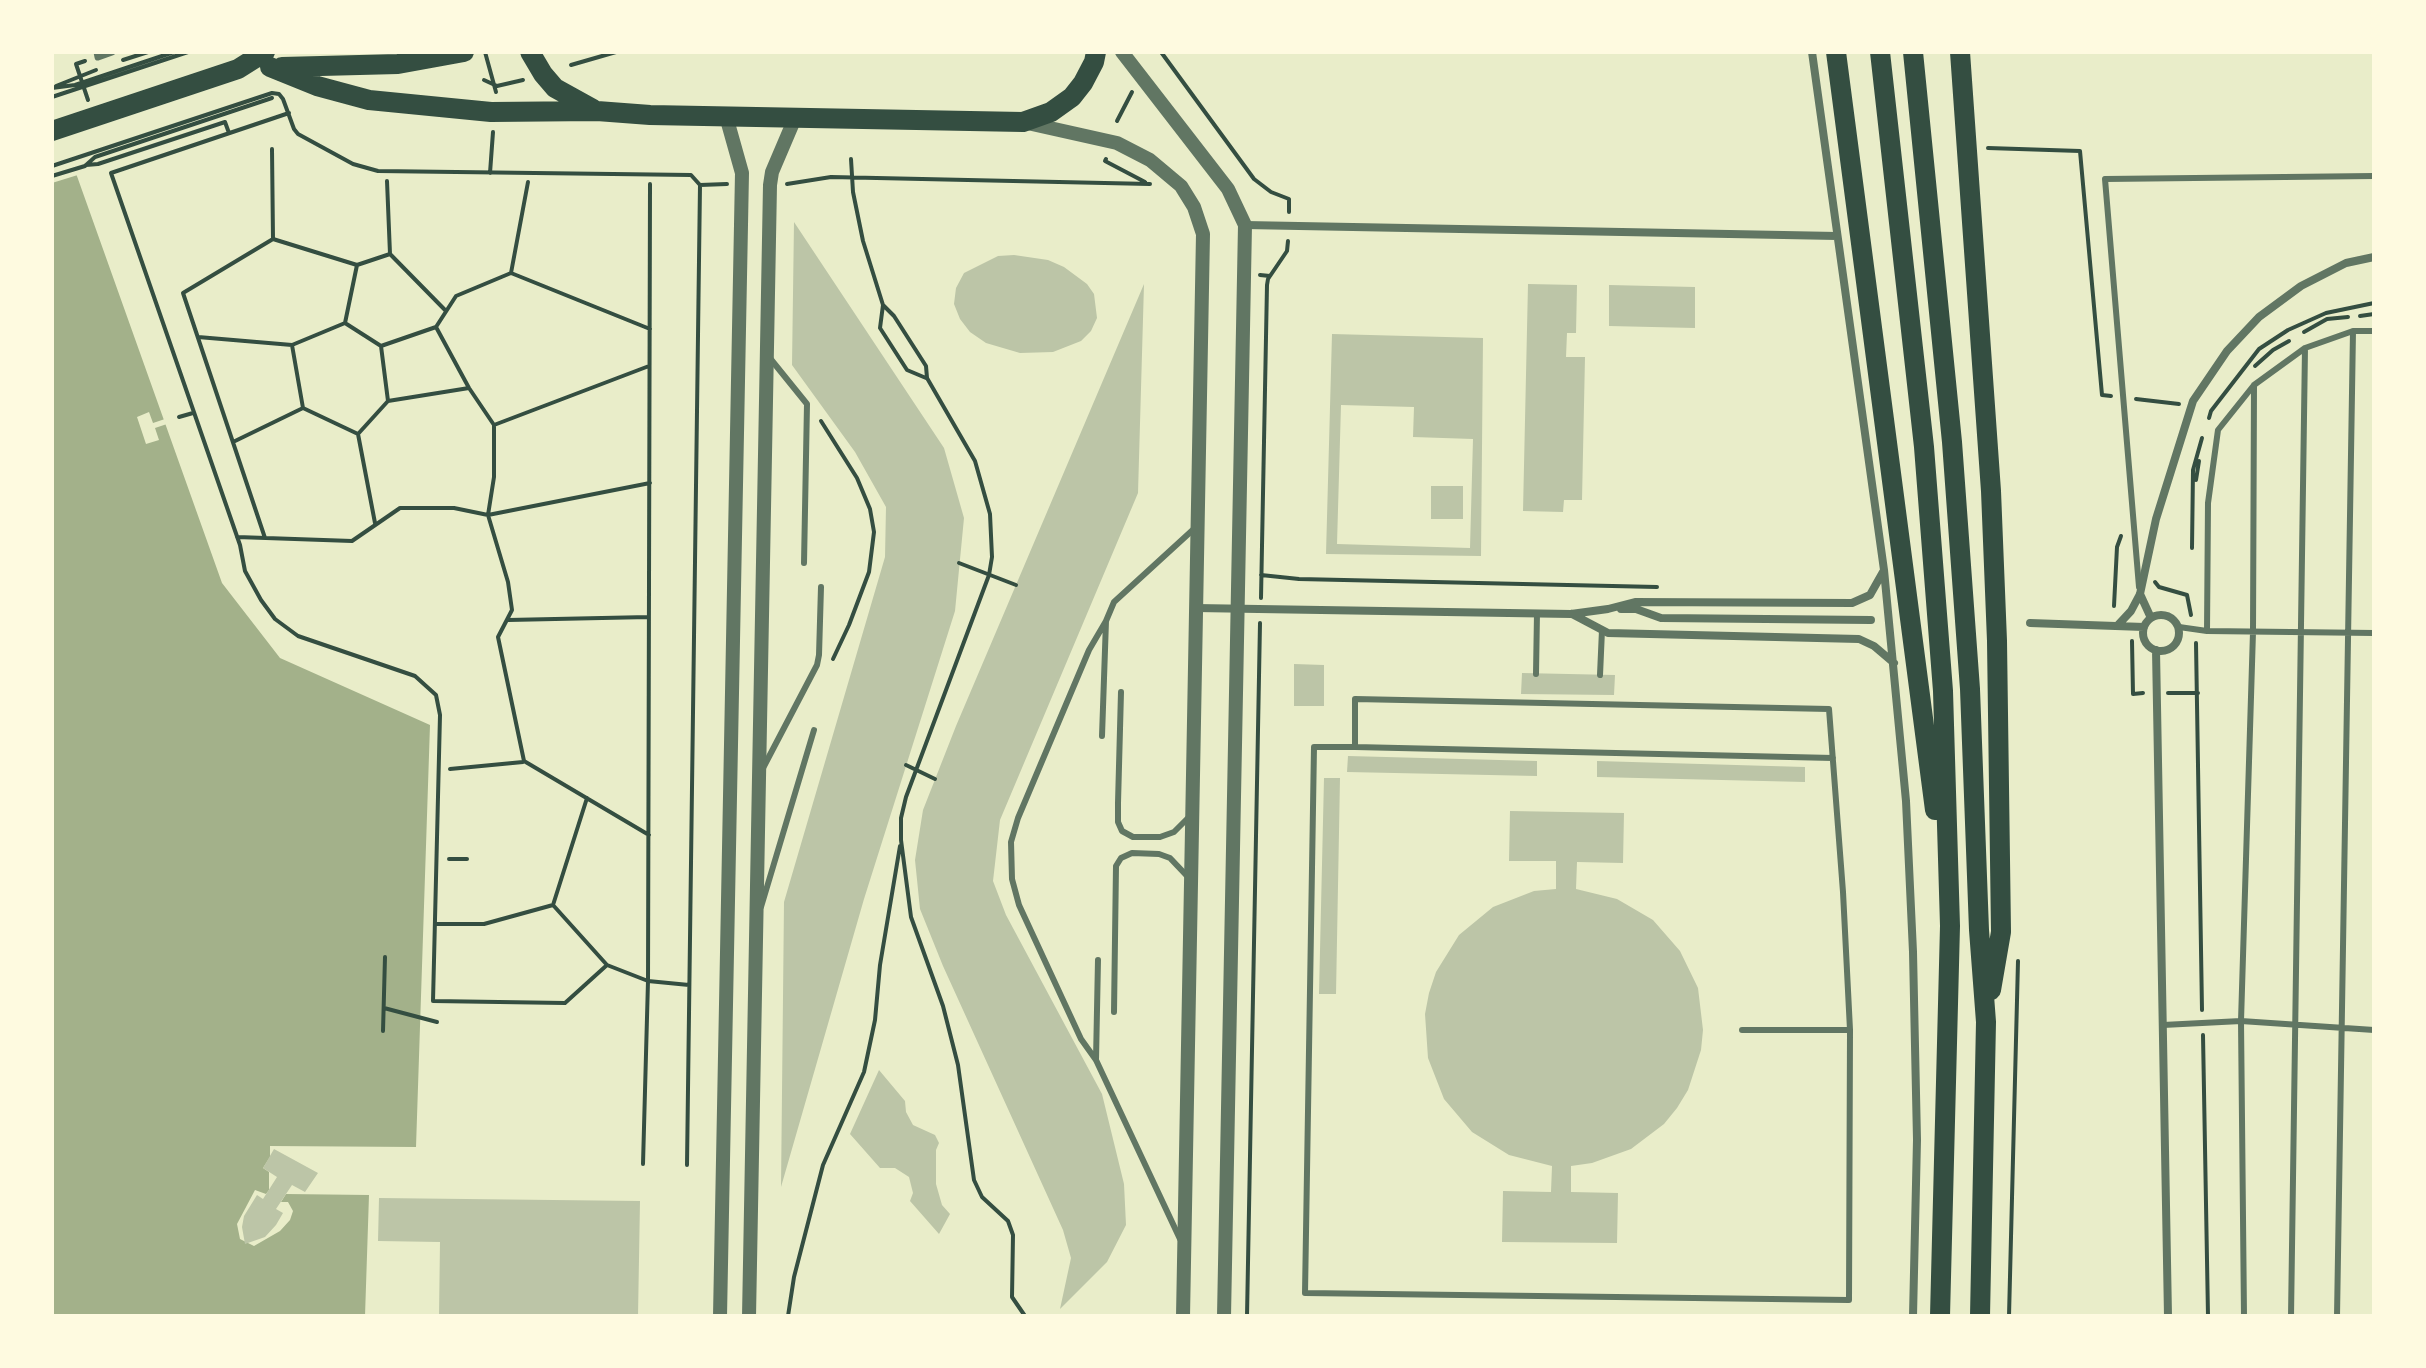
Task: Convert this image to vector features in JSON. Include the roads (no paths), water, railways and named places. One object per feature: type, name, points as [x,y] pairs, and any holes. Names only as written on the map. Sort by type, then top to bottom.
[{"type":"main road","points":[[52,131],[267,60],[398,64],[464,52]]},
{"type":"main road","points":[[530,52],[555,88],[597,111]]},
{"type":"main road","points":[[267,60],[317,86],[369,100],[491,112],[597,111],[1023,122],[1051,112],[1072,97],[1083,83],[1096,52]]},
{"type":"main road","points":[[1836,52],[1950,926]]},
{"type":"main road","points":[[1880,52],[1924,447],[1943,691],[1950,926],[1940,1316]]},
{"type":"main road","points":[[1913,52],[1963,569],[1986,1022],[1980,1316]]},
{"type":"main road","points":[[1960,52],[1991,491],[1997,641],[2001,932],[1986,1022]]},
{"type":"street","points":[[97,52],[98,57],[112,52]]},
{"type":"street","points":[[1122,52],[1228,189],[1245,225],[1224,1316]]},
{"type":"street","points":[[1812,52],[1884,570],[1906,801],[1917,1140],[1913,1316]]},
{"type":"street","points":[[720,1316],[742,173],[726,116]]},
{"type":"street","points":[[749,1316],[770,181],[795,118]]},
{"type":"street","points":[[1023,122],[1117,143],[1150,160],[1181,186],[1194,207],[1203,234],[1183,1316]]},
{"type":"street","points":[[1245,225],[1837,236]]},
{"type":"street","points":[[2118,625],[2131,611],[2140,594],[2156,519],[2192,405],[2227,351],[2259,317],[2301,286],[2346,263],[2374,257]]},
{"type":"street","points":[[1196,608],[1571,614],[1635,602],[1852,603],[1870,595],[1884,570]]},
{"type":"street","points":[[2140,594],[2151,618]]},
{"type":"street","points":[[1608,609],[1636,609],[1661,618],[1871,620]]},
{"type":"street","points":[[1571,614],[1608,633],[1859,639],[1874,646],[1894,664]]},
{"type":"street","points":[[2157,615],[2171,617],[2179,627],[2175,644],[2164,651],[2156,650],[2144,639],[2144,627],[2151,618],[2157,615]]},
{"type":"street","points":[[2030,623],[2144,627]]},
{"type":"street","points":[[2156,650],[2168,1316]]},
{"type":"lane","points":[[2140,594],[2105,179],[2374,176]]},
{"type":"lane","points":[[2207,631],[2208,503],[2218,430],[2254,385],[2305,348],[2353,331],[2374,331]]},
{"type":"lane","points":[[2337,1316],[2353,331]]},
{"type":"lane","points":[[2291,1316],[2305,348]]},
{"type":"lane","points":[[767,355],[807,404],[804,563]]},
{"type":"lane","points":[[2244,1316],[2241,1021],[2253,632],[2254,385]]},
{"type":"lane","points":[[1184,1249],[1019,905],[1010,858],[1018,818],[1089,650],[1114,602],[1198,524]]},
{"type":"lane","points":[[759,777],[817,665],[821,587]]},
{"type":"lane","points":[[1536,674],[1537,613]]},
{"type":"lane","points":[[1102,736],[1106,621]]},
{"type":"lane","points":[[2179,627],[2207,631],[2374,633]]},
{"type":"lane","points":[[1600,675],[1602,630]]},
{"type":"lane","points":[[1121,692],[1118,822],[1122,831],[1133,837],[1160,837],[1184,825],[1192,812]]},
{"type":"lane","points":[[1600,695],[1600,705]]},
{"type":"lane","points":[[1355,747],[1355,699],[1536,698],[1600,705],[1829,709],[1833,758],[1850,1030],[1849,1300],[1305,1293],[1314,747],[1833,758]]},
{"type":"lane","points":[[756,925],[814,730]]},
{"type":"lane","points":[[1114,1012],[1116,866],[1121,858],[1132,853],[1159,854],[1170,858],[1191,881]]},
{"type":"lane","points":[[1096,1060],[1098,960]]},
{"type":"lane","points":[[2163,1025],[2241,1021],[2374,1030]]},
{"type":"lane","points":[[1742,1030],[1850,1030]]}]
